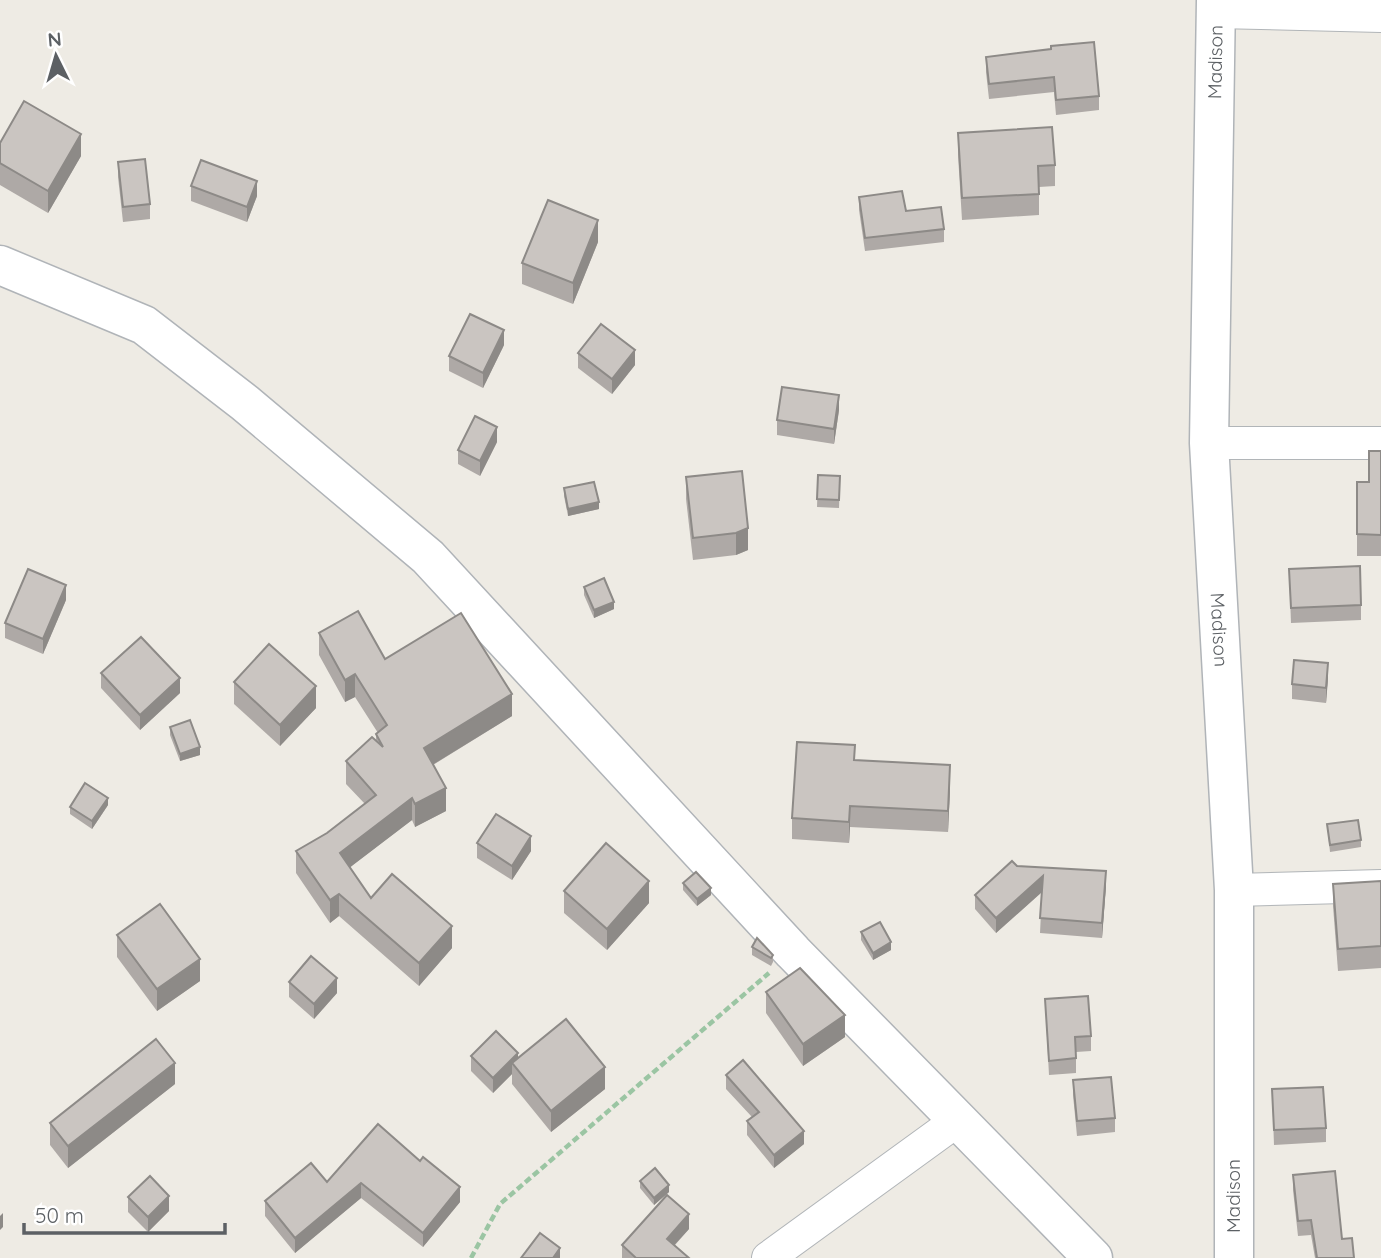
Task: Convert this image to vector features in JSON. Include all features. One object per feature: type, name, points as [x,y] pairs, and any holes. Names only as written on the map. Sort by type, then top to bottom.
[{"type":"street","points":[[1216,6],[1381,16]]},
{"type":"street","name":"Madison","points":[[1216,6],[1209,443],[1234,890],[1240,1255]]},
{"type":"street","points":[[0,265],[144,325],[245,402],[428,557],[793,952],[1093,1258]]},
{"type":"street","points":[[1209,443],[1381,443]]},
{"type":"street","points":[[1234,890],[1381,886]]},
{"type":"street","points":[[768,1258],[958,1120]]},
{"type":"path","points":[[471,1258],[500,1204],[793,952]]},
{"type":"building","points":[[1094,42],[1099,96],[1056,100],[1054,77],[989,84],[986,57]]},
{"type":"building","points":[[24,101],[81,134],[48,191],[0,163],[0,143]]},
{"type":"building","points":[[1052,127],[1055,165],[1038,166],[1039,194],[962,198],[958,133]]},
{"type":"building","points":[[145,159],[150,204],[123,207],[118,162]]},
{"type":"building","points":[[201,160],[257,181],[247,207],[191,186]]},
{"type":"building","points":[[902,191],[906,211],[941,207],[944,229],[865,238],[859,197]]},
{"type":"building","points":[[548,200],[598,220],[573,283],[522,263]]},
{"type":"building","points":[[470,314],[504,330],[483,373],[449,356]]},
{"type":"building","points":[[601,324],[635,350],[612,379],[578,353]]},
{"type":"building","points":[[782,387],[839,395],[834,429],[777,420]]},
{"type":"building","points":[[475,416],[497,427],[480,461],[458,450]]},
{"type":"building","points":[[1369,451],[1381,451],[1381,535],[1357,534],[1357,482],[1369,482]]},
{"type":"building","points":[[742,471],[748,528],[736,533],[693,538],[686,477]]},
{"type":"building","points":[[818,475],[840,476],[839,500],[817,499]]},
{"type":"building","points":[[594,482],[599,502],[568,509],[564,488]]},
{"type":"building","points":[[1360,566],[1361,605],[1291,608],[1289,569]]},
{"type":"building","points":[[28,569],[66,585],[43,639],[5,623]]},
{"type":"building","points":[[604,578],[614,602],[594,610],[584,587]]},
{"type":"building","points":[[358,611],[385,659],[461,613],[512,694],[424,748],[446,788],[415,804],[412,798],[340,853],[371,898],[392,874],[452,926],[419,963],[339,894],[330,900],[296,851],[327,833],[376,795],[346,761],[372,737],[383,747],[376,734],[387,725],[355,674],[345,680],[319,633]]},
{"type":"building","points":[[141,637],[180,678],[140,715],[101,673]]},
{"type":"building","points":[[269,644],[316,686],[280,725],[234,682]]},
{"type":"building","points":[[1294,660],[1328,663],[1326,688],[1292,684]]},
{"type":"building","points":[[190,720],[200,747],[180,754],[170,727]]},
{"type":"building","points":[[797,742],[855,745],[854,760],[950,765],[948,811],[850,806],[849,822],[792,818]]},
{"type":"building","points":[[85,783],[108,798],[92,821],[70,807]]},
{"type":"building","points":[[496,814],[531,836],[512,866],[477,843]]},
{"type":"building","points":[[1358,820],[1361,840],[1330,845],[1327,824]]},
{"type":"building","points":[[606,843],[649,881],[607,929],[564,891]]},
{"type":"building","points":[[1012,861],[1017,866],[1106,871],[1102,923],[1040,918],[1043,876],[996,918],[975,895]]},
{"type":"building","points":[[696,872],[711,888],[697,899],[683,883]]},
{"type":"building","points":[[1381,881],[1381,946],[1338,949],[1333,884]]},
{"type":"building","points":[[160,904],[200,959],[157,989],[117,935]]},
{"type":"building","points":[[880,922],[891,942],[873,953],[861,932]]},
{"type":"building","points":[[757,938],[773,955],[771,958],[752,947]]},
{"type":"building","points":[[311,956],[337,978],[314,1004],[289,982]]},
{"type":"building","points":[[800,968],[845,1015],[803,1044],[766,992]]},
{"type":"building","points":[[1088,996],[1091,1036],[1075,1037],[1076,1058],[1049,1061],[1045,999]]},
{"type":"building","points":[[566,1019],[605,1067],[551,1111],[512,1063]]},
{"type":"building","points":[[496,1031],[518,1053],[493,1078],[471,1056]]},
{"type":"building","points":[[156,1039],[175,1063],[68,1146],[50,1123]]},
{"type":"building","points":[[743,1060],[804,1131],[774,1155],[747,1121],[759,1112],[726,1075]]},
{"type":"building","points":[[1111,1077],[1115,1118],[1077,1121],[1073,1080]]},
{"type":"building","points":[[1323,1087],[1326,1128],[1274,1130],[1272,1089]]},
{"type":"building","points":[[378,1124],[420,1161],[423,1157],[460,1187],[423,1233],[361,1183],[295,1238],[265,1201],[311,1163],[327,1182]]},
{"type":"building","points":[[655,1168],[669,1185],[654,1198],[640,1181]]},
{"type":"building","points":[[1335,1171],[1342,1239],[1352,1238],[1354,1258],[1317,1258],[1311,1220],[1298,1221],[1293,1175]]},
{"type":"building","points":[[150,1176],[169,1196],[148,1217],[128,1197]]},
{"type":"building","points":[[667,1195],[689,1214],[667,1239],[689,1258],[636,1258],[622,1245]]},
{"type":"building","points":[[540,1233],[560,1248],[553,1258],[521,1258]]}]
